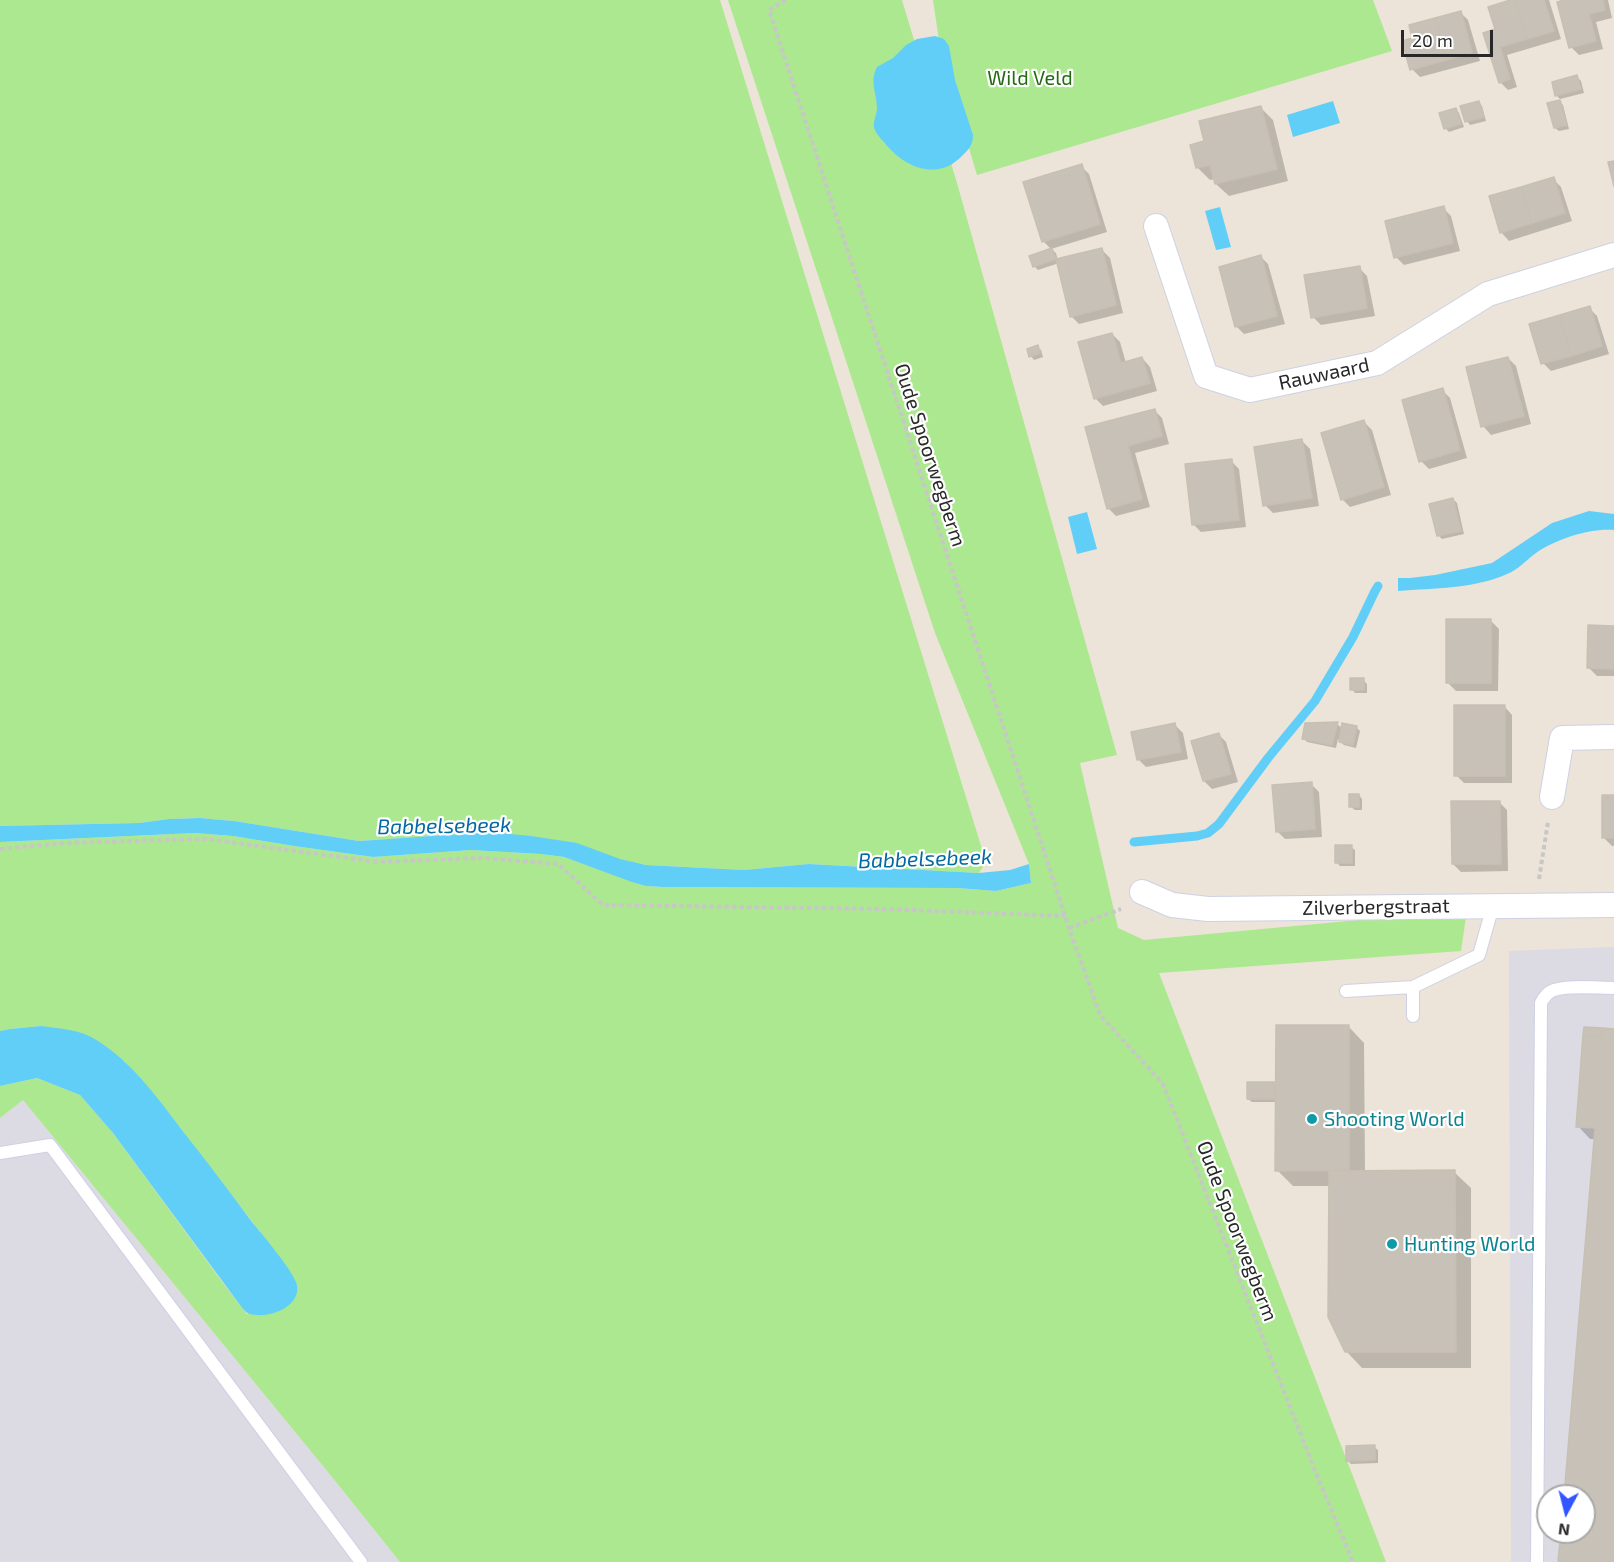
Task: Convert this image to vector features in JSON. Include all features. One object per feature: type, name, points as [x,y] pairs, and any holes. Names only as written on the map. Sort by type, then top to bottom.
[{"type":"street","name":"Rauwaard","points":[[1156,226],[1206,376],[1250,390],[1377,363],[1488,294],[1614,255]]},
{"type":"street","points":[[1552,797],[1562,738],[1614,737]]},
{"type":"street","name":"Zilverbergstraat","points":[[1142,892],[1172,905],[1208,909],[1614,905]]},
{"type":"lane","points":[[1346,991],[1413,987],[1479,955],[1493,906]]},
{"type":"lane","points":[[1413,987],[1413,1016]]},
{"type":"lane","points":[[1537,1562],[1541,1003],[1545,996],[1553,990],[1614,988]]},
{"type":"lane","points":[[0,1153],[50,1145],[361,1562]]},
{"type":"path","name":"Oude Spoorwegberm","points":[[786,0],[769,10],[1065,916],[1100,1016],[1163,1084],[1353,1562]]},
{"type":"path","points":[[1532,905],[1539,878],[1552,797]]},
{"type":"path","points":[[0,849],[66,843],[206,839],[377,862],[482,858],[558,864],[603,905],[884,909],[1065,916]]},
{"type":"path","points":[[1069,928],[1121,910],[1142,892]]},
{"type":"shaded area","points":[[1614,947],[1614,1562],[1511,1562],[1509,951]]},
{"type":"shaded area","points":[[23,1100],[400,1562],[0,1562],[0,1118]]},
{"type":"green space","points":[[0,0],[720,0],[986,862],[979,873],[810,864],[744,870],[646,865],[489,832],[359,841],[234,821],[200,818],[139,823],[0,826]]},
{"type":"green space","points":[[728,0],[902,0],[957,183],[1117,755],[1080,763],[1118,928],[1144,940],[1467,910],[1461,951],[1159,973],[1386,1562],[400,1562],[23,1100],[0,1118],[0,1086],[37,1078],[80,1095],[113,1133],[247,1314],[295,1281],[277,1254],[161,1103],[125,1062],[41,1026],[0,1031],[0,842],[195,833],[233,836],[373,857],[471,850],[541,854],[564,857],[646,886],[663,887],[957,888],[996,891],[1031,883],[1029,864],[935,633]]},
{"type":"green space","name":"Wild Veld","points":[[933,0],[1373,0],[1392,51],[977,175],[941,54]]},
{"type":"water","points":[[935,36],[944,39],[949,46],[955,80],[973,135],[971,146],[963,155],[943,168],[932,170],[911,165],[901,159],[878,135],[874,127],[877,108],[873,83],[877,67],[893,58],[906,45],[917,39]]},
{"type":"water","points":[[1333,101],[1340,123],[1293,137],[1287,115]]},
{"type":"water","points":[[1220,207],[1231,247],[1216,250],[1205,211]]},
{"type":"water","points":[[1589,511],[1614,514],[1614,530],[1594,531],[1563,539],[1536,553],[1511,572],[1481,583],[1398,591],[1398,578],[1435,575],[1492,563],[1552,523]]},
{"type":"water","points":[[1087,512],[1097,549],[1077,554],[1068,517]]},
{"type":"water","points":[[200,818],[234,821],[359,841],[489,832],[531,836],[577,843],[620,859],[646,865],[744,870],[809,864],[979,873],[1010,870],[1029,864],[1031,883],[996,891],[957,888],[663,887],[646,886],[564,857],[541,854],[471,850],[373,857],[233,836],[195,833],[0,842],[0,826],[139,823]]},
{"type":"water","points":[[41,1026],[71,1030],[91,1037],[111,1050],[146,1084],[290,1271],[297,1285],[297,1293],[288,1306],[265,1315],[250,1314],[245,1311],[113,1133],[80,1095],[37,1078],[0,1086],[0,1031]]},
{"type":"building","points":[[1515,0],[1527,39],[1500,47],[1510,79],[1499,83],[1483,33],[1495,29],[1488,7]]},
{"type":"building","points":[[1515,0],[1544,0],[1554,31],[1527,39]]},
{"type":"building","points":[[1603,0],[1605,10],[1589,14],[1596,41],[1569,48],[1557,2]]},
{"type":"building","points":[[1461,11],[1472,53],[1446,60],[1435,18]]},
{"type":"building","points":[[1435,18],[1446,60],[1410,70],[1402,41],[1412,38],[1409,25]]},
{"type":"building","points":[[1577,75],[1581,89],[1555,96],[1552,82]]},
{"type":"building","points":[[1560,100],[1567,125],[1554,128],[1547,103]]},
{"type":"building","points":[[1479,101],[1484,117],[1465,122],[1460,106]]},
{"type":"building","points":[[1261,106],[1277,169],[1215,184],[1210,165],[1196,168],[1190,145],[1204,141],[1199,121]]},
{"type":"building","points":[[1456,108],[1461,124],[1444,129],[1439,113]]},
{"type":"building","points":[[1614,161],[1614,186],[1608,162]]},
{"type":"building","points":[[1082,164],[1100,224],[1042,242],[1023,182]]},
{"type":"building","points":[[1554,177],[1565,213],[1532,223],[1521,187]]},
{"type":"building","points":[[1521,187],[1532,223],[1500,233],[1489,196]]},
{"type":"building","points":[[1444,206],[1453,243],[1394,258],[1385,221]]},
{"type":"building","points":[[1052,248],[1056,259],[1033,267],[1029,256]]},
{"type":"building","points":[[1102,248],[1116,305],[1070,317],[1056,259]]},
{"type":"building","points":[[1261,255],[1277,316],[1235,327],[1219,267]]},
{"type":"building","points":[[1360,266],[1367,308],[1311,318],[1304,275]]},
{"type":"building","points":[[1590,306],[1602,346],[1571,356],[1560,315]]},
{"type":"building","points":[[1560,315],[1571,356],[1541,364],[1529,324]]},
{"type":"building","points":[[1112,333],[1121,363],[1142,357],[1150,383],[1094,399],[1078,342]]},
{"type":"building","points":[[1038,345],[1040,353],[1029,357],[1027,349]]},
{"type":"building","points":[[1508,357],[1524,416],[1481,427],[1466,367]]},
{"type":"building","points":[[1443,388],[1460,450],[1419,462],[1402,400]]},
{"type":"building","points":[[1155,409],[1162,436],[1128,446],[1142,499],[1107,509],[1085,427]]},
{"type":"building","points":[[1364,420],[1384,487],[1341,500],[1321,433]]},
{"type":"building","points":[[1302,439],[1312,498],[1263,506],[1254,447]]},
{"type":"building","points":[[1232,459],[1239,520],[1192,525],[1185,464]]},
{"type":"building","points":[[1453,498],[1461,531],[1437,536],[1429,504]]},
{"type":"building","points":[[1446,619],[1491,619],[1491,683],[1446,683]]},
{"type":"building","points":[[1588,625],[1614,626],[1614,669],[1587,668]]},
{"type":"building","points":[[1350,678],[1364,678],[1364,690],[1350,690]]},
{"type":"building","points":[[1454,705],[1505,705],[1505,776],[1454,776]]},
{"type":"building","points":[[1338,722],[1332,745],[1302,739],[1305,723]]},
{"type":"building","points":[[1175,723],[1181,752],[1137,760],[1131,732]]},
{"type":"building","points":[[1342,723],[1357,726],[1353,745],[1339,742]]},
{"type":"building","points":[[1219,733],[1231,774],[1203,781],[1191,741]]},
{"type":"building","points":[[1312,782],[1315,829],[1276,832],[1272,785]]},
{"type":"building","points":[[1349,794],[1359,794],[1359,807],[1349,807]]},
{"type":"building","points":[[1602,795],[1614,795],[1614,838],[1602,838]]},
{"type":"building","points":[[1451,801],[1500,801],[1501,864],[1452,864]]},
{"type":"building","points":[[1335,845],[1352,845],[1352,863],[1335,863]]},
{"type":"building","name":"Shooting World","points":[[1276,1025],[1349,1025],[1349,1170],[1275,1171]]},
{"type":"building","points":[[1584,1027],[1603,1028],[1602,1037],[1583,1035]]},
{"type":"building","points":[[1603,1028],[1614,1029],[1614,1562],[1566,1562],[1558,1561],[1560,1544],[1596,1544],[1596,1484],[1565,1484],[1595,1128],[1576,1127],[1583,1035],[1602,1037]]},
{"type":"building","points":[[1247,1082],[1274,1082],[1274,1099],[1247,1099]]},
{"type":"building","name":"Hunting World","points":[[1455,1170],[1456,1352],[1345,1352],[1328,1317],[1329,1171]]},
{"type":"building","points":[[1375,1445],[1375,1460],[1346,1461],[1346,1446]]},
{"type":"waterway","name":"Babbelsebeek","points":[[1134,842],[1197,836],[1208,833],[1219,824],[1268,758],[1315,701],[1353,637],[1378,586]]},
{"type":"place","name":"Shooting World","points":[[1312,1119]]},
{"type":"place","name":"Hunting World","points":[[1392,1244]]}]
